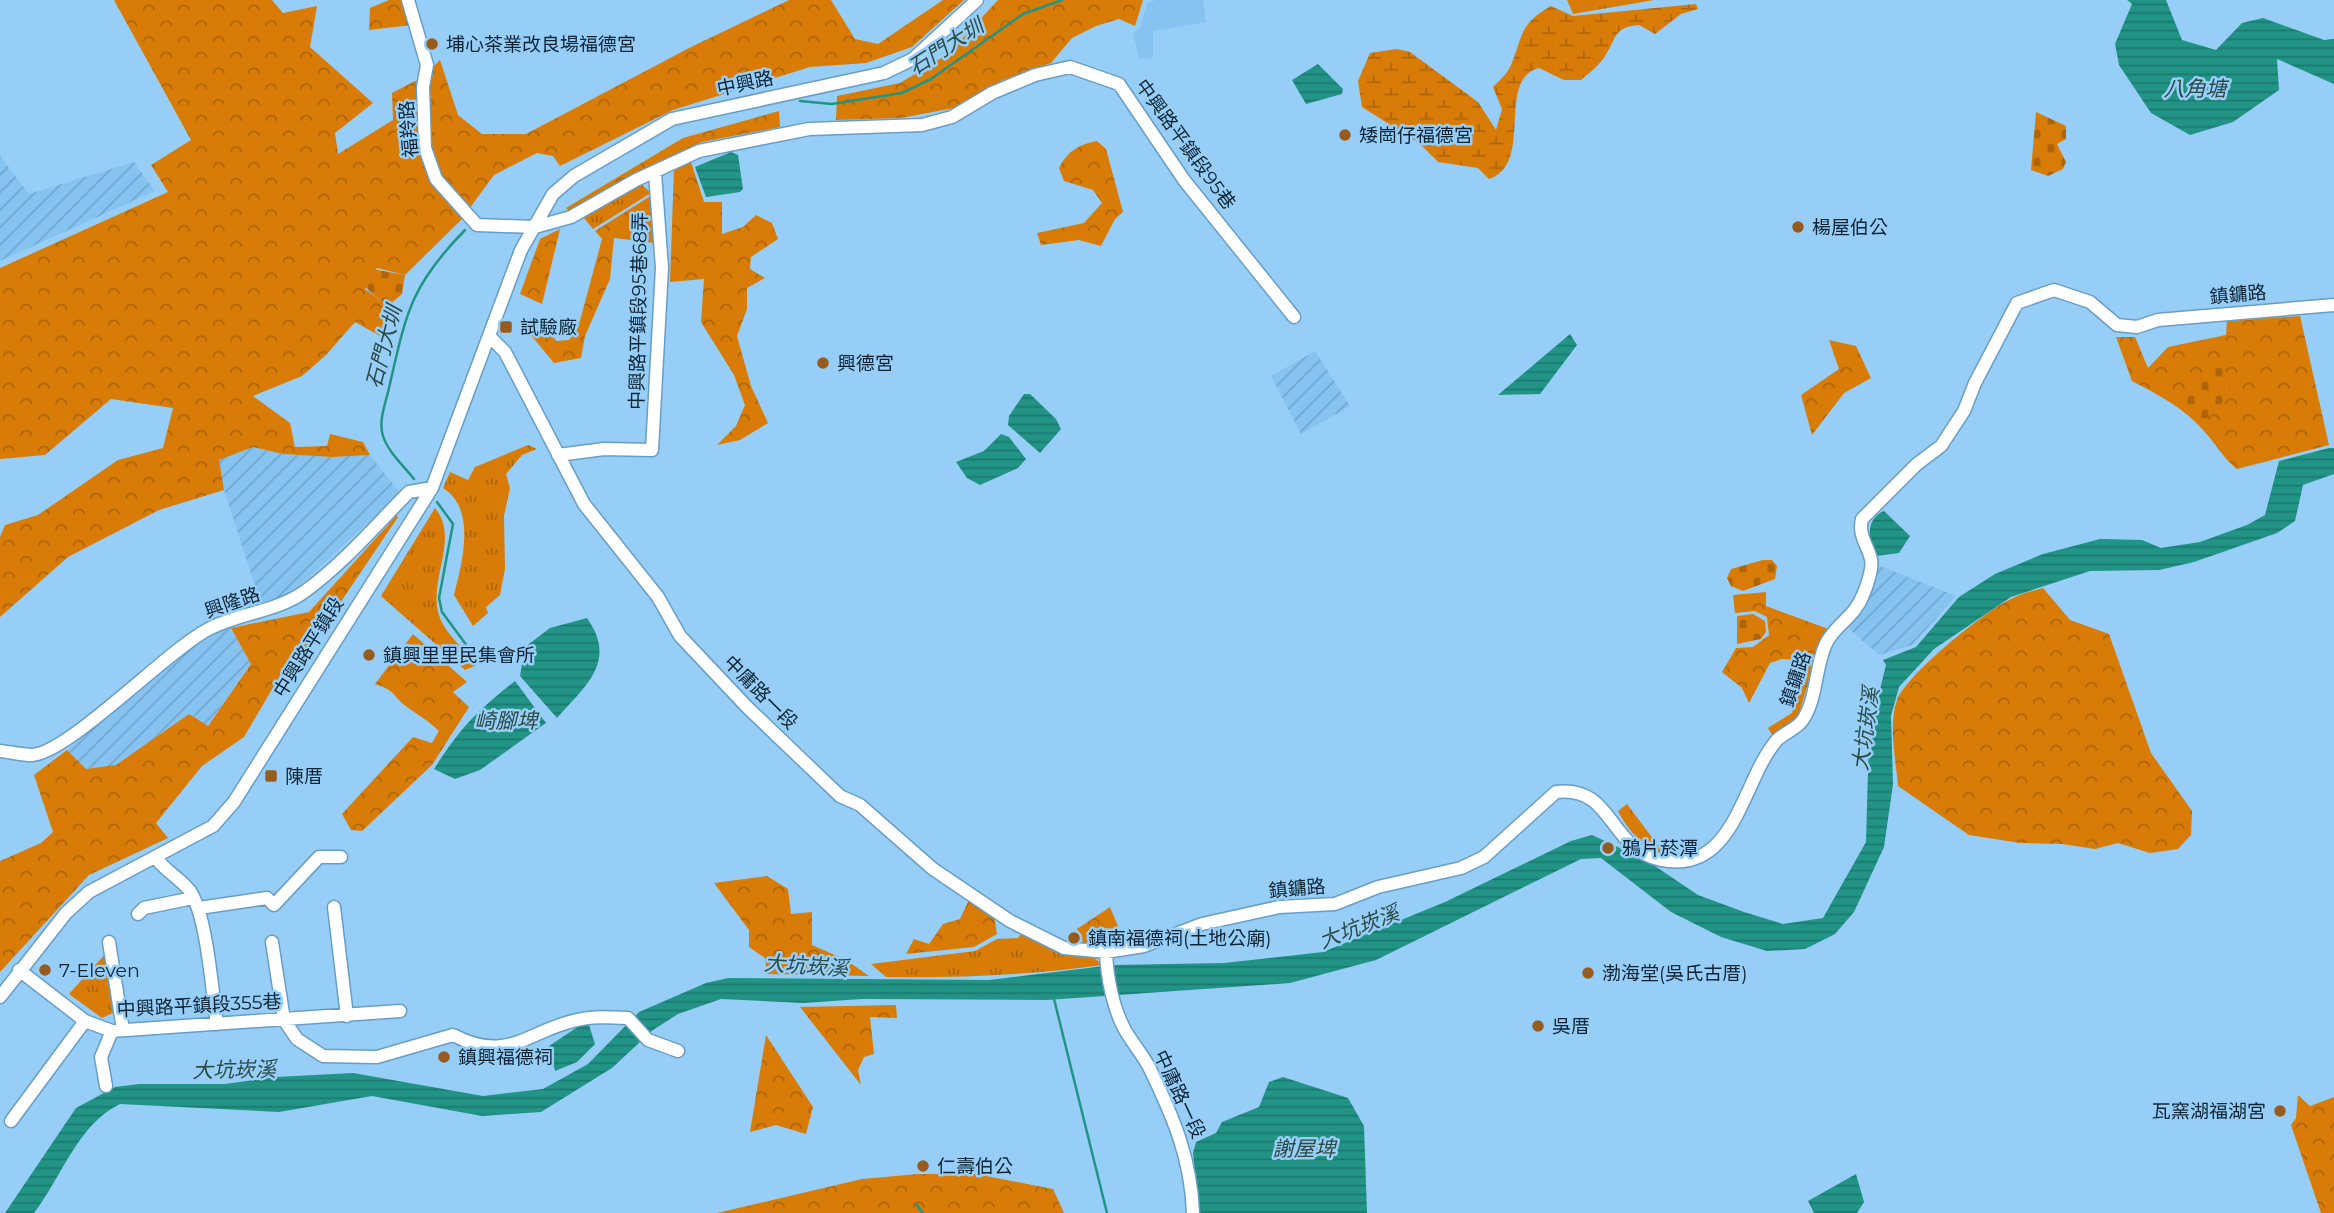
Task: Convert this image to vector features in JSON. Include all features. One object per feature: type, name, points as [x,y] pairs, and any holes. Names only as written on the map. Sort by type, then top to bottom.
[{"type":"street","name":"福羚路","points":[[408,0],[427,65],[423,88],[425,148],[436,179],[477,225],[535,227]]},
{"type":"street","name":"中興路","points":[[535,227],[553,194],[575,176],[672,119],[884,73],[913,59],[977,0]]},
{"type":"street","name":"中興路平鎮段95巷","points":[[535,227],[571,217],[635,180],[699,151],[810,129],[922,125],[952,117],[992,93],[1035,75],[1070,67],[1119,84],[1184,180],[1294,317]]},
{"type":"street","name":"中興路平鎮段95巷68弄","points":[[558,455],[604,449],[652,450],[662,268],[655,173]]},
{"type":"street","name":"中興路平鎮段","points":[[0,997],[66,913],[89,892],[212,826],[234,802],[432,488],[521,250],[535,227]]},
{"type":"street","name":"鎮鏞路","points":[[1106,957],[1144,946],[1202,923],[1266,910],[1335,904],[1378,887],[1461,868],[1484,857],[1556,792],[1570,790],[1598,801],[1616,832],[1636,848],[1660,860],[1687,860],[1707,850],[1733,827],[1776,741],[1802,720],[1817,682],[1827,641],[1850,618],[1863,595],[1872,562],[1859,529],[1862,519],[1917,464],[1941,446],[1964,411],[1975,383],[2017,303],[2054,290],[2090,302],[2117,325],[2137,327],[2158,320],[2334,305]]},
{"type":"street","name":"中庸路一段","points":[[489,336],[505,352],[584,504],[658,597],[680,636],[820,778],[840,796],[860,805],[933,869],[1010,921],[1064,948],[1106,957],[1112,996],[1124,1027],[1150,1068],[1184,1145],[1192,1179],[1193,1213]]},
{"type":"street","name":"興隆路","points":[[0,751],[34,755],[65,742],[176,650],[205,631],[229,620],[277,607],[303,592],[409,492],[432,488]]},
{"type":"street","points":[[155,857],[164,870],[188,889],[196,903],[217,1024]]},
{"type":"street","points":[[138,914],[144,908],[267,898],[274,905],[319,857],[341,857]]},
{"type":"street","points":[[334,907],[347,1016]]},
{"type":"street","points":[[106,1086],[101,1057],[117,1031],[109,942]]},
{"type":"street","points":[[272,942],[284,1020],[298,1039],[323,1056],[377,1057],[453,1035],[475,1046],[522,1042],[569,1021],[586,1018],[628,1018],[647,1039],[678,1051]]},
{"type":"street","name":"中興路平鎮段355巷","points":[[19,970],[85,1021],[117,1031],[400,1011]]},
{"type":"street","points":[[11,1121],[85,1021]]},
{"type":"shaded area","points":[[1156,0],[1203,0],[1206,22],[1153,31],[1153,58],[1139,59],[1133,33],[1140,28],[1147,3]]},
{"type":"shaded area","points":[[0,156],[29,194],[134,162],[155,191],[0,261]]},
{"type":"shaded area","points":[[1315,351],[1350,406],[1301,434],[1271,376]]},
{"type":"shaded area","points":[[253,447],[283,454],[332,457],[370,455],[400,493],[296,589],[262,608],[224,490],[218,460]]},
{"type":"shaded area","points":[[1880,566],[1956,596],[1912,645],[1879,655],[1848,628],[1868,598]]},
{"type":"shaded area","points":[[225,627],[231,628],[251,664],[207,726],[189,714],[116,766],[86,769],[67,750],[152,675],[202,638]]},
{"type":"green space","points":[[114,0],[272,0],[283,13],[317,6],[310,47],[373,103],[335,133],[338,154],[393,120],[392,93],[415,81],[429,87],[433,67],[440,60],[458,115],[482,134],[526,134],[691,47],[789,0],[831,0],[855,39],[878,44],[943,0],[964,0],[912,47],[866,63],[810,67],[673,110],[560,166],[553,156],[537,153],[494,175],[461,220],[405,275],[377,268],[365,289],[388,306],[380,336],[355,322],[326,355],[302,376],[253,396],[290,423],[295,447],[327,446],[330,434],[363,442],[370,455],[332,457],[283,454],[253,447],[219,460],[224,490],[159,510],[68,557],[0,617],[0,537],[5,525],[38,515],[118,460],[163,448],[173,408],[111,399],[45,455],[0,459],[0,268],[168,192],[151,165],[191,140]]},
{"type":"green space","points":[[389,0],[404,0],[412,25],[369,30],[370,8]]},
{"type":"green space","points":[[998,0],[1143,0],[1135,26],[1119,19],[1096,26],[1072,38],[1051,63],[1003,80],[954,108],[901,118],[836,120],[837,96],[900,83],[948,54]]},
{"type":"green space","points":[[1567,0],[1654,0],[1573,14]]},
{"type":"green space","points":[[1696,4],[1698,9],[1681,14],[1655,34],[1639,25],[1624,28],[1617,34],[1603,59],[1581,80],[1564,80],[1539,68],[1526,75],[1519,88],[1510,157],[1503,170],[1489,179],[1478,168],[1438,162],[1419,143],[1362,107],[1358,81],[1370,53],[1397,49],[1410,52],[1478,102],[1496,130],[1502,109],[1493,87],[1510,68],[1527,25],[1551,6],[1573,16]]},
{"type":"green space","points":[[779,111],[780,127],[702,142],[640,171],[570,212],[566,208],[683,138]]},
{"type":"green space","points":[[2036,112],[2066,126],[2066,139],[2057,144],[2066,162],[2063,169],[2048,176],[2031,170]]},
{"type":"green space","points":[[1097,141],[1106,149],[1123,212],[1115,219],[1101,246],[1079,240],[1041,245],[1037,233],[1084,223],[1102,203],[1093,190],[1064,181],[1059,168],[1074,150]]},
{"type":"green space","points":[[691,162],[704,202],[722,202],[722,234],[743,227],[756,215],[772,223],[778,239],[751,257],[750,269],[765,278],[747,288],[747,309],[737,336],[751,386],[768,423],[740,440],[717,445],[736,426],[745,405],[734,375],[701,322],[704,279],[670,282],[674,168]]},
{"type":"green space","points":[[641,184],[651,193],[593,229],[584,218],[622,193]]},
{"type":"green space","points":[[652,195],[655,243],[614,238],[610,279],[585,336],[581,358],[554,363],[531,335],[545,324],[556,341],[569,340],[578,328],[602,239],[595,231]]},
{"type":"green space","points":[[560,229],[542,304],[520,294],[540,239]]},
{"type":"green space","points":[[361,267],[405,275],[402,294],[388,306],[365,285]]},
{"type":"green space","points":[[2300,316],[2329,445],[2237,469],[2188,415],[2132,381],[2116,337],[2135,337],[2148,368],[2168,347],[2226,335],[2227,321]]},
{"type":"green space","points":[[1829,340],[1856,346],[1871,378],[1844,393],[1812,435],[1801,395],[1839,369]]},
{"type":"green space","points":[[2218,365],[2230,376],[2227,395],[2206,419],[2192,415],[2184,409],[2184,393],[2198,377]]},
{"type":"green space","points":[[528,445],[537,449],[522,455],[506,474],[510,488],[504,516],[505,569],[500,595],[486,607],[488,613],[473,626],[454,595],[463,553],[464,523],[454,497],[443,488],[450,472],[468,480],[475,467]]},
{"type":"green space","points":[[435,508],[445,533],[437,604],[440,618],[447,630],[477,665],[465,670],[381,596]]},
{"type":"green space","points":[[397,515],[307,652],[285,667],[244,737],[202,766],[156,823],[168,838],[89,875],[0,972],[0,861],[41,843],[53,832],[34,775],[67,750],[86,769],[116,765],[189,714],[208,726],[251,664],[231,628],[309,612]]},
{"type":"green space","points":[[1772,560],[1777,566],[1775,579],[1743,591],[1731,586],[1727,578],[1731,569]]},
{"type":"green space","points":[[2043,588],[2070,620],[2109,634],[2151,753],[2192,811],[2191,835],[2178,849],[2150,853],[2118,843],[2095,849],[2062,844],[2020,843],[1969,835],[1898,786],[1893,720],[1897,700],[1904,689],[1931,660],[1985,615],[2016,596]]},
{"type":"green space","points":[[1766,592],[1766,606],[1831,630],[1821,639],[1798,717],[1774,738],[1768,728],[1792,713],[1807,672],[1798,660],[1782,659],[1770,663],[1749,703],[1742,688],[1722,672],[1736,648],[1753,647],[1769,635],[1767,617],[1755,611],[1735,613],[1733,595]]},
{"type":"green space","points":[[1753,614],[1765,621],[1766,632],[1761,639],[1737,644],[1737,616]]},
{"type":"green space","points":[[413,634],[467,682],[453,692],[469,707],[432,765],[362,831],[351,830],[342,814],[413,737],[432,743],[439,731],[402,703],[391,691],[375,684]]},
{"type":"green space","points":[[1627,804],[1666,856],[1650,848],[1627,826],[1618,811]]},
{"type":"green space","points":[[767,876],[788,889],[791,914],[812,912],[812,945],[846,960],[869,976],[767,974],[765,958],[749,947],[749,930],[714,883]]},
{"type":"green space","points":[[969,900],[994,916],[997,934],[974,947],[906,954],[914,939],[929,944],[943,924],[960,919]]},
{"type":"green space","points":[[1110,907],[1122,936],[1184,927],[1143,943],[1076,946],[1083,941],[1077,929]]},
{"type":"green space","points":[[1022,933],[1063,954],[1094,958],[1103,965],[1022,973],[886,977],[871,964],[975,951],[997,939],[1018,938]]},
{"type":"green space","points":[[108,951],[113,1013],[102,1018],[69,994]]},
{"type":"green space","points":[[896,1005],[897,1018],[870,1017],[874,1054],[864,1057],[858,1070],[861,1085],[800,1007]]},
{"type":"green space","points":[[766,1035],[813,1107],[806,1134],[776,1125],[750,1132]]},
{"type":"green space","points":[[2298,1095],[2310,1106],[2334,1097],[2334,1213],[2321,1213],[2291,1125],[2296,1118]]},
{"type":"green space","points":[[918,1174],[976,1174],[1053,1189],[1064,1213],[717,1213],[862,1179]]},
{"type":"water","name":"八角塘","points":[[2127,0],[2166,0],[2182,40],[2216,50],[2242,23],[2263,18],[2324,40],[2334,39],[2334,84],[2277,59],[2279,90],[2233,122],[2190,135],[2151,113],[2119,65],[2115,44],[2132,4]]},
{"type":"water","points":[[1318,64],[1343,89],[1342,94],[1306,104],[1292,80]]},
{"type":"water","points":[[731,152],[738,155],[743,189],[740,192],[706,197],[695,167]]},
{"type":"water","points":[[1570,334],[1577,345],[1540,394],[1498,395]]},
{"type":"water","points":[[1024,394],[1030,394],[1056,419],[1061,429],[1040,453],[1008,425],[1009,416]]},
{"type":"water","points":[[1001,434],[1009,437],[1026,459],[1018,468],[980,485],[967,478],[956,462],[984,451]]},
{"type":"water","points":[[2334,448],[2334,474],[2303,485],[2295,521],[2277,533],[2194,562],[2159,570],[2090,571],[2011,597],[1934,649],[1899,687],[1891,716],[1893,784],[1884,847],[1854,912],[1835,934],[1805,949],[1767,951],[1721,937],[1671,912],[1601,858],[1581,859],[1376,960],[1290,983],[1047,1000],[862,999],[803,1003],[721,999],[678,1014],[653,1030],[612,1068],[541,1112],[482,1116],[372,1096],[279,1112],[120,1104],[105,1113],[81,1138],[34,1213],[5,1213],[76,1108],[115,1087],[139,1084],[225,1084],[276,1077],[353,1073],[483,1096],[543,1089],[588,1064],[639,1012],[706,983],[728,978],[989,980],[1113,965],[1224,963],[1323,952],[1445,902],[1571,841],[1592,835],[1646,860],[1698,895],[1744,912],[1783,924],[1823,918],[1866,842],[1869,734],[1886,665],[1883,660],[1916,647],[1959,597],[1995,574],[2043,554],[2100,539],[2142,540],[2161,548],[2200,542],[2247,525],[2265,515],[2279,461]]},
{"type":"water","points":[[1884,511],[1910,536],[1899,553],[1876,556],[1870,530],[1874,519]]},
{"type":"water","name":"崎腳埤","points":[[587,618],[596,634],[599,661],[587,684],[557,718],[520,676],[525,647],[550,628]]},
{"type":"water","name":"崎腳埤","points":[[515,681],[546,723],[480,770],[455,779],[434,769],[470,721]]},
{"type":"water","points":[[582,1024],[589,1025],[595,1044],[577,1062],[555,1071],[549,1046]]},
{"type":"water","name":"謝屋埤","points":[[1283,1077],[1348,1098],[1364,1126],[1367,1213],[1199,1213],[1193,1153],[1196,1142],[1216,1133],[1222,1122],[1259,1107],[1269,1082]]},
{"type":"water","points":[[1856,1174],[1864,1202],[1857,1213],[1814,1213],[1808,1201]]},
{"type":"waterway","name":"石門大圳","points":[[800,101],[832,104],[902,93],[931,79],[1023,14],[1062,0]]},
{"type":"waterway","name":"石門大圳","points":[[414,479],[385,442],[381,424],[383,412],[400,340],[413,302],[432,268],[465,230]]},
{"type":"waterway","name":"石門大圳","points":[[437,502],[453,524],[439,598],[442,612],[470,650]]},
{"type":"waterway","points":[[1054,999],[1107,1213]]},
{"type":"waterway","name":"石門大圳","points":[[916,1204],[923,1213]]},
{"type":"place","name":"埔心茶業改良場福德宮","points":[[432,44]]},
{"type":"place","name":"矮崗仔福德宮","points":[[1345,135]]},
{"type":"place","name":"楊屋伯公","points":[[1798,227]]},
{"type":"place","name":"試驗廠","points":[[506,327]]},
{"type":"place","name":"興德宮","points":[[823,363]]},
{"type":"place","name":"鎮興里里民集會所","points":[[369,655]]},
{"type":"place","name":"陳厝","points":[[271,776]]},
{"type":"place","name":"鴉片菸潭","points":[[1608,848]]},
{"type":"place","name":"鎮南福德祠(土地公廟)","points":[[1074,938]]},
{"type":"place","name":"7-Eleven","points":[[45,970]]},
{"type":"place","name":"渤海堂(吳氏古厝)","points":[[1588,973]]},
{"type":"place","name":"吳厝","points":[[1538,1026]]},
{"type":"place","name":"鎮興福德祠","points":[[444,1057]]},
{"type":"place","name":"瓦窯湖福湖宮","points":[[2280,1111]]},
{"type":"place","name":"仁壽伯公","points":[[923,1166]]},
{"type":"water label","name":"大坑崁溪","points":[[1866,729]]},
{"type":"water label","name":"大坑崁溪","points":[[1359,927]]},
{"type":"water label","name":"大坑崁溪","points":[[806,966]]},
{"type":"water label","name":"大坑崁溪","points":[[234,1070]]}]
